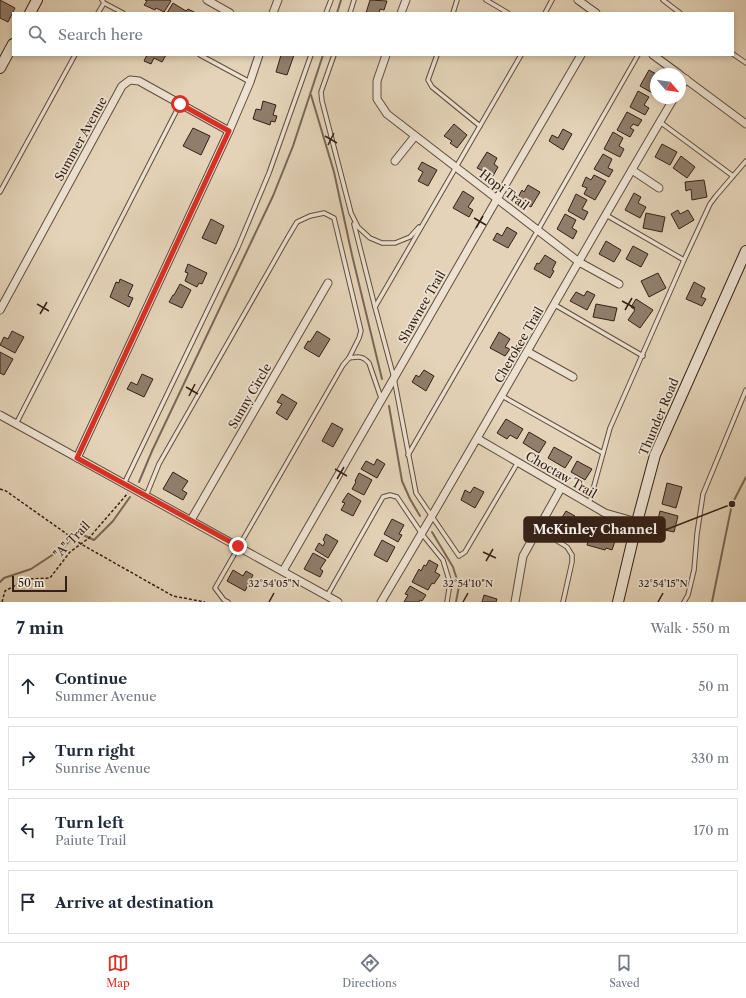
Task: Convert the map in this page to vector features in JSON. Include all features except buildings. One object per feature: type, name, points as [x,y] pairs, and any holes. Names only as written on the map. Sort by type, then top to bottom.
[{"type":"street","points":[[31,12],[37,0]]},
{"type":"street","points":[[207,0],[228,12]]},
{"type":"street","points":[[274,12],[278,0]]},
{"type":"street","points":[[401,12],[406,0]]},
{"type":"street","points":[[578,0],[595,12]]},
{"type":"street","points":[[0,68],[12,46]]},
{"type":"street","points":[[77,458],[229,131],[250,82],[259,56]]},
{"type":"street","name":"Hopi Trail","points":[[386,56],[377,81],[377,99],[387,114],[579,262],[619,284]]},
{"type":"street","name":"Shawnee Trail","points":[[283,571],[580,56]]},
{"type":"street","points":[[654,56],[671,68]]},
{"type":"street","points":[[686,79],[746,124]]},
{"type":"street","name":"Summer Avenue","points":[[0,310],[122,86],[130,80],[139,81],[229,131]]},
{"type":"street","name":"Cherokee Trail","points":[[381,602],[478,439],[670,104]]},
{"type":"street","points":[[395,161],[415,136]]},
{"type":"street","points":[[632,170],[660,188]]},
{"type":"street","name":"Thunder Road","points":[[618,602],[655,455],[745,258]]},
{"type":"street","name":"Sunny Circle","points":[[191,520],[328,283]]},
{"type":"street","points":[[528,352],[573,377]]},
{"type":"street","points":[[0,415],[338,602]]},
{"type":"street","name":"Choctaw Trail","points":[[478,439],[605,513],[637,522]]},
{"type":"street","points":[[515,602],[523,556],[561,488]]},
{"type":"lane","points":[[326,12],[331,0]]},
{"type":"lane","points":[[350,12],[354,0]]},
{"type":"lane","points":[[453,12],[457,0]]},
{"type":"lane","points":[[486,0],[506,12]]},
{"type":"lane","points":[[546,12],[552,0]]},
{"type":"lane","points":[[663,0],[679,12]]},
{"type":"lane","points":[[98,12],[103,1],[120,12]]},
{"type":"lane","points":[[734,55],[746,63]]},
{"type":"lane","points":[[0,192],[74,56]]},
{"type":"lane","points":[[202,56],[250,82]]},
{"type":"lane","points":[[124,484],[238,248],[270,174],[311,56]]},
{"type":"lane","points":[[334,56],[321,92],[322,101],[394,378],[416,493],[459,556],[465,552],[518,462]]},
{"type":"lane","points":[[437,56],[428,80],[432,87],[480,126]]},
{"type":"lane","points":[[375,307],[520,56]]},
{"type":"lane","points":[[408,455],[637,56]]},
{"type":"lane","points":[[16,424],[180,104]]},
{"type":"lane","points":[[660,122],[733,176]]},
{"type":"lane","points":[[589,504],[610,428],[684,260],[710,204],[746,161]]},
{"type":"lane","points":[[146,496],[159,464],[297,222],[310,216],[324,213],[334,218],[361,331],[349,358],[343,365],[215,588],[224,600],[228,602]]},
{"type":"lane","points":[[351,213],[358,227],[370,238],[382,243],[395,243],[410,237],[424,222]]},
{"type":"lane","points":[[606,215],[684,260]]},
{"type":"lane","points":[[555,305],[643,356]]},
{"type":"lane","points":[[349,358],[364,358],[368,363],[382,399]]},
{"type":"lane","points":[[684,602],[688,595],[694,570],[697,534],[703,494],[746,390]]},
{"type":"lane","points":[[502,396],[603,453]]},
{"type":"lane","points":[[327,596],[383,498],[390,495],[397,497],[422,534],[443,560],[450,583],[447,602]]},
{"type":"lane","points":[[538,529],[567,547],[572,555],[572,562],[563,602]]},
{"type":"path","name":"\"A\" Trail","points":[[2,602],[5,590],[27,579],[50,578],[70,552],[89,538],[132,488]]},
{"type":"path","points":[[0,490],[6,491],[81,544],[173,596],[205,602]]},
{"type":"waterway","points":[[337,12],[341,0]]},
{"type":"waterway","points":[[139,482],[152,451],[273,196],[293,146],[323,56]]},
{"type":"waterway","points":[[311,95],[334,172],[352,255],[382,379]]},
{"type":"waterway","points":[[389,406],[402,481],[420,516]]},
{"type":"waterway","points":[[712,602],[732,504],[746,477]]},
{"type":"waterway","points":[[0,582],[4,578],[31,569],[63,548],[77,532],[94,540],[113,521],[130,497]]},
{"type":"waterway","points":[[432,532],[453,567],[459,586],[456,602]]},
{"type":"place","name":"McKinley Channel","points":[[732,504]]},
{"type":"route","points":[[180,104],[229,131],[77,458],[238,546]]}]
